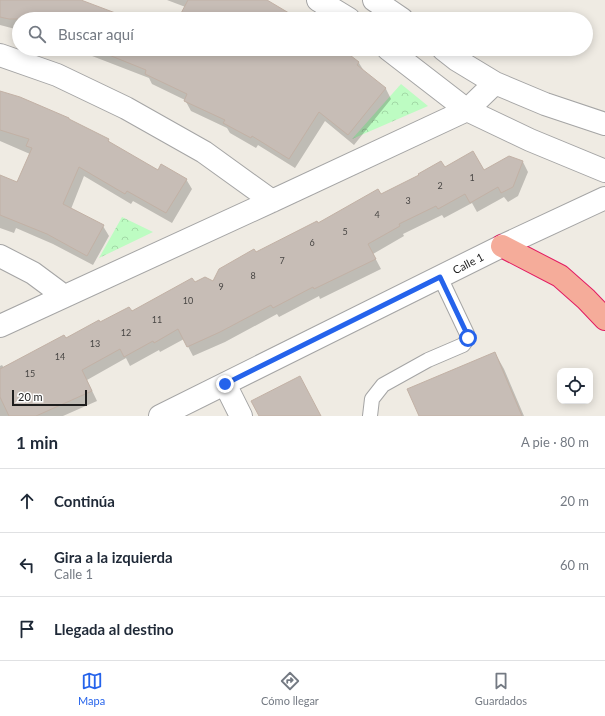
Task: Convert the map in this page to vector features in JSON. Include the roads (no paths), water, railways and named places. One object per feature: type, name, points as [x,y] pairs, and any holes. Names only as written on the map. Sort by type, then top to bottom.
[{"type":"highway","points":[[502,246],[560,276],[586,299],[605,319]]},
{"type":"street","points":[[318,0],[338,12]]},
{"type":"street","points":[[352,12],[361,0]]},
{"type":"street","points":[[374,0],[392,12]]},
{"type":"street","points":[[0,55],[57,75],[126,108],[204,152],[272,201]]},
{"type":"street","points":[[397,56],[467,110],[530,140],[605,171]]},
{"type":"street","points":[[452,56],[495,83],[545,104],[605,124]]},
{"type":"street","points":[[0,326],[467,110],[495,83]]},
{"type":"street","name":"Calle 1","points":[[160,416],[502,246],[605,198]]},
{"type":"street","points":[[0,256],[32,273],[64,296]]},
{"type":"street","points":[[225,384],[241,416]]},
{"type":"lane","points":[[370,416],[372,399],[383,385],[428,360],[463,345],[466,342],[468,338],[467,334],[440,277]]}]
